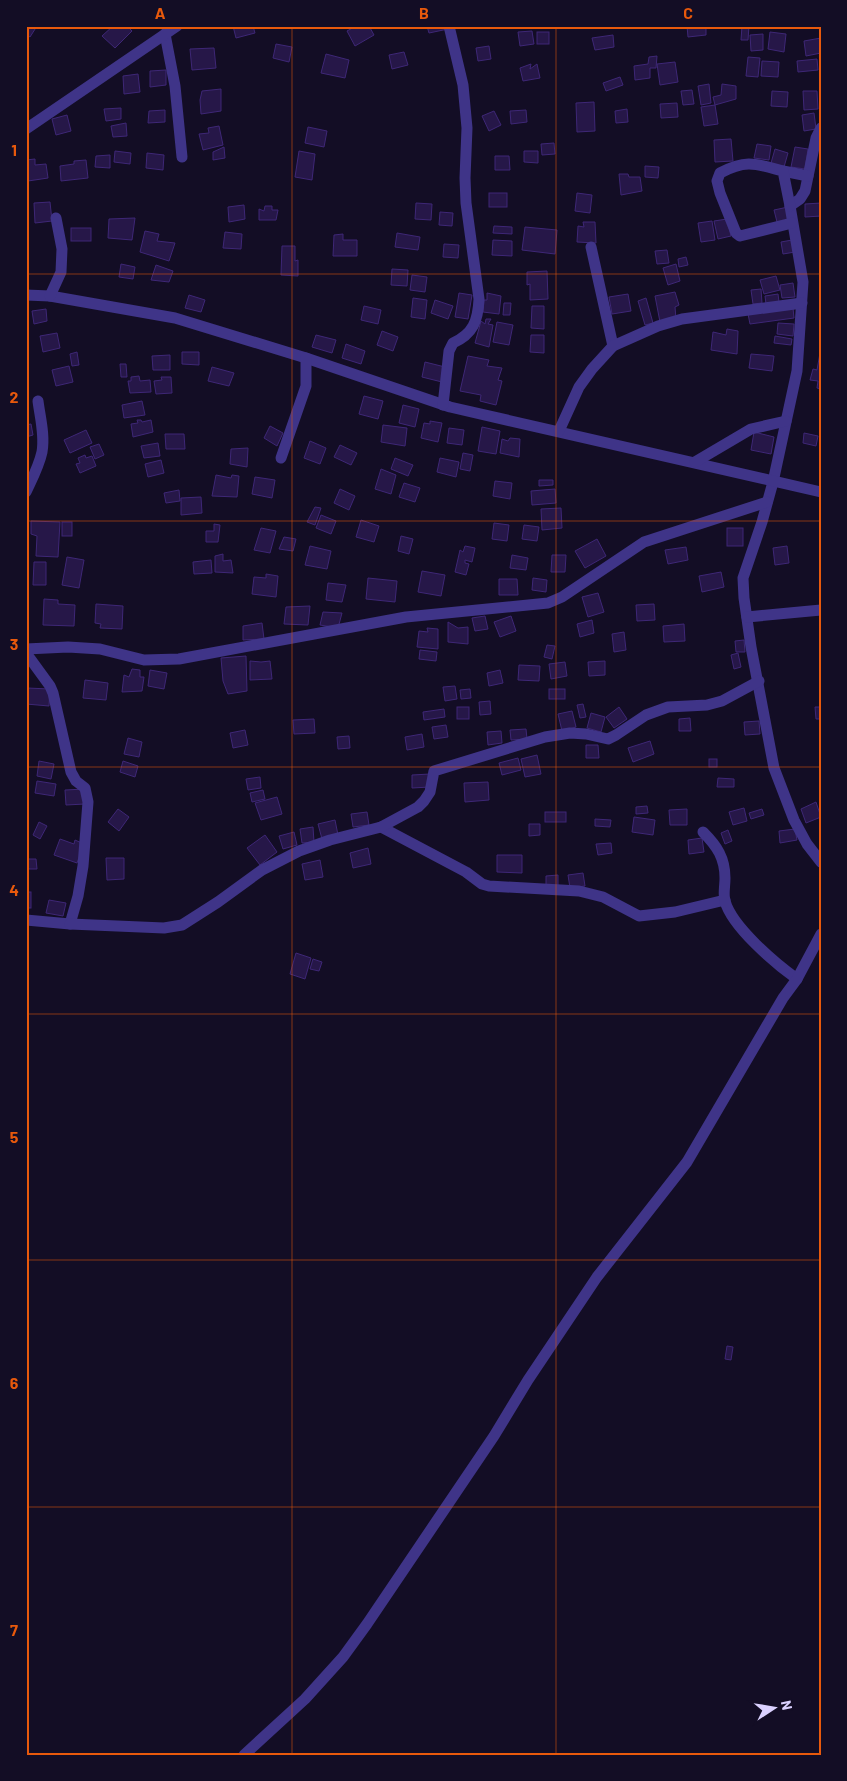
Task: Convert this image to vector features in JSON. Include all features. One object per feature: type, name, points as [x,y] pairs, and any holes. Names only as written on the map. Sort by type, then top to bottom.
[{"type":"street","points":[[26,129],[177,26]]},
{"type":"street","points":[[443,405],[452,343],[464,338],[470,332],[479,308],[466,203],[467,128],[462,85],[449,26]]},
{"type":"street","points":[[165,34],[176,86],[182,157]]},
{"type":"street","points":[[790,206],[805,191],[816,138],[821,128]]},
{"type":"street","points":[[792,223],[740,236],[736,233],[717,181],[720,174],[741,164],[753,164],[808,176]]},
{"type":"street","points":[[783,171],[803,282],[796,371],[773,482],[743,578],[747,618],[774,768],[794,820],[807,844],[821,862]]},
{"type":"street","points":[[50,296],[61,272],[62,249],[56,218]]},
{"type":"street","points":[[591,247],[613,346]]},
{"type":"street","points":[[26,295],[50,296],[175,318],[306,358],[443,405],[821,492]]},
{"type":"street","points":[[558,431],[579,387],[613,346],[658,326],[682,319],[802,303]]},
{"type":"street","points":[[281,458],[306,386],[306,358]]},
{"type":"street","points":[[26,492],[42,450],[38,401]]},
{"type":"street","points":[[695,462],[751,429],[786,421]]},
{"type":"street","points":[[26,650],[68,647],[100,649],[144,660],[179,659],[406,617],[548,603],[562,597],[644,542],[767,502]]},
{"type":"street","points":[[747,618],[821,610]]},
{"type":"street","points":[[26,653],[53,693],[72,772],[76,781],[85,788],[88,802],[83,866],[78,896],[70,924]]},
{"type":"street","points":[[26,920],[164,928],[182,925],[262,870],[299,851],[330,840],[381,827],[418,807],[430,792],[434,771],[546,737],[570,733],[608,738],[616,735],[646,715],[668,707],[708,705],[722,701],[759,681]]},
{"type":"street","points":[[381,827],[466,872],[482,884],[489,886],[579,891],[603,897],[639,916],[675,912],[725,900]]},
{"type":"street","points":[[703,832],[722,854],[725,876],[725,900],[733,917],[750,937],[784,969],[798,979]]},
{"type":"street","points":[[244,1755],[305,1699],[343,1656],[367,1624],[494,1436],[528,1380],[597,1278],[687,1162],[783,998],[798,979],[821,934]]},
{"type":"building","points":[[26,26],[37,26],[30,37],[26,34]]},
{"type":"building","points":[[113,26],[127,26],[132,31],[115,48],[102,36]]},
{"type":"building","points":[[233,26],[253,26],[255,33],[236,38]]},
{"type":"building","points":[[356,26],[369,26],[374,35],[355,46],[347,31]]},
{"type":"building","points":[[427,26],[447,26],[448,29],[429,33]]},
{"type":"building","points":[[687,26],[706,26],[706,35],[688,37]]},
{"type":"building","points":[[742,26],[749,26],[748,40],[741,40]]},
{"type":"building","points":[[532,31],[534,44],[520,46],[518,32]]},
{"type":"building","points":[[537,32],[549,32],[549,44],[537,44]]},
{"type":"building","points":[[770,32],[786,34],[784,52],[768,49]]},
{"type":"building","points":[[763,34],[763,50],[751,51],[750,35]]},
{"type":"building","points":[[613,35],[614,47],[595,50],[592,38]]},
{"type":"building","points":[[821,38],[821,53],[806,56],[804,41]]},
{"type":"building","points":[[276,44],[292,47],[289,62],[273,58]]},
{"type":"building","points":[[489,46],[491,59],[478,61],[476,48]]},
{"type":"building","points":[[214,48],[216,68],[192,70],[190,49]]},
{"type":"building","points":[[404,52],[408,65],[392,69],[389,55]]},
{"type":"building","points":[[326,54],[349,60],[345,78],[321,73]]},
{"type":"building","points":[[657,56],[656,68],[650,68],[650,78],[635,80],[634,66],[648,64],[649,57]]},
{"type":"building","points":[[748,57],[760,58],[758,77],[746,76]]},
{"type":"building","points":[[817,59],[818,70],[798,72],[797,61]]},
{"type":"building","points":[[762,61],[779,62],[778,77],[761,76]]},
{"type":"building","points":[[675,62],[678,82],[660,85],[657,64]]},
{"type":"building","points":[[531,64],[530,69],[537,64],[540,78],[523,81],[520,68]]},
{"type":"building","points":[[166,70],[166,85],[150,87],[150,71]]},
{"type":"building","points":[[138,74],[140,92],[124,94],[123,76]]},
{"type":"building","points":[[620,77],[623,85],[606,91],[603,83]]},
{"type":"building","points":[[709,84],[711,103],[701,105],[698,86]]},
{"type":"building","points":[[722,84],[736,86],[736,99],[715,105],[713,97],[721,95]]},
{"type":"building","points":[[221,89],[221,111],[201,114],[200,100],[202,91]]},
{"type":"building","points":[[692,90],[694,104],[683,105],[681,91]]},
{"type":"building","points":[[772,91],[788,92],[787,107],[771,106]]},
{"type":"building","points":[[803,91],[817,91],[818,109],[804,110]]},
{"type":"building","points":[[594,102],[595,131],[577,132],[576,103]]},
{"type":"building","points":[[677,103],[678,117],[661,118],[660,104]]},
{"type":"building","points":[[715,105],[718,124],[704,126],[701,107]]},
{"type":"building","points":[[121,108],[121,119],[106,121],[104,109]]},
{"type":"building","points":[[627,109],[628,122],[616,123],[615,111]]},
{"type":"building","points":[[165,110],[165,122],[148,123],[149,111]]},
{"type":"building","points":[[526,110],[527,122],[511,124],[510,111]]},
{"type":"building","points":[[494,111],[501,125],[489,131],[482,116]]},
{"type":"building","points":[[814,113],[816,129],[804,131],[802,115]]},
{"type":"building","points":[[67,115],[71,131],[56,135],[52,119]]},
{"type":"building","points":[[126,123],[127,136],[113,137],[111,126]]},
{"type":"building","points":[[219,126],[223,145],[203,150],[199,134],[209,133],[208,128]]},
{"type":"building","points":[[308,127],[327,131],[324,147],[305,143]]},
{"type":"building","points":[[731,139],[733,161],[715,162],[714,140]]},
{"type":"building","points":[[554,143],[555,154],[542,155],[541,144]]},
{"type":"building","points":[[757,144],[771,146],[769,160],[754,158]]},
{"type":"building","points":[[224,147],[225,158],[213,160],[213,152]]},
{"type":"building","points":[[795,147],[808,149],[805,169],[791,167]]},
{"type":"building","points":[[775,149],[788,153],[784,167],[771,163]]},
{"type":"building","points":[[115,151],[131,153],[130,164],[114,162]]},
{"type":"building","points":[[299,151],[315,154],[312,180],[295,177]]},
{"type":"building","points":[[524,151],[538,151],[538,163],[524,162]]},
{"type":"building","points":[[147,153],[164,155],[163,170],[146,168]]},
{"type":"building","points":[[110,155],[110,168],[95,167],[96,156]]},
{"type":"building","points":[[495,156],[509,156],[510,170],[495,170]]},
{"type":"building","points":[[35,159],[35,165],[46,164],[48,178],[28,181],[26,160]]},
{"type":"building","points":[[86,160],[88,178],[61,181],[60,166],[74,164],[74,161]]},
{"type":"building","points":[[645,166],[659,167],[658,178],[645,177]]},
{"type":"building","points":[[619,174],[628,174],[629,177],[640,177],[642,191],[621,195]]},
{"type":"building","points":[[489,193],[507,193],[507,207],[489,207]]},
{"type":"building","points":[[577,193],[592,195],[590,213],[575,211]]},
{"type":"building","points":[[50,202],[52,221],[35,223],[34,203]]},
{"type":"building","points":[[416,203],[432,204],[431,220],[415,219]]},
{"type":"building","points":[[821,203],[821,216],[805,217],[805,204]]},
{"type":"building","points":[[244,205],[245,219],[229,222],[228,207]]},
{"type":"building","points":[[265,206],[272,206],[272,210],[278,210],[276,220],[259,220],[259,209],[264,211]]},
{"type":"building","points":[[788,207],[790,220],[777,222],[774,210]]},
{"type":"building","points":[[440,212],[453,213],[452,226],[439,225]]},
{"type":"building","points":[[135,218],[132,240],[108,238],[109,219]]},
{"type":"building","points":[[727,219],[731,236],[718,239],[714,221]]},
{"type":"building","points":[[712,221],[715,240],[701,242],[698,223]]},
{"type":"building","points":[[583,222],[595,222],[596,243],[577,242],[578,226],[584,227]]},
{"type":"building","points":[[494,226],[512,227],[512,234],[493,233]]},
{"type":"building","points":[[525,227],[557,230],[555,254],[522,250]]},
{"type":"building","points":[[71,228],[91,228],[91,241],[71,241]]},
{"type":"building","points":[[145,231],[159,234],[157,241],[175,243],[169,261],[140,252]]},
{"type":"building","points":[[225,232],[242,234],[241,249],[223,248]]},
{"type":"building","points":[[397,233],[420,237],[418,250],[395,247]]},
{"type":"building","points":[[343,234],[343,240],[357,240],[357,256],[333,256],[334,235]]},
{"type":"building","points":[[493,240],[512,241],[512,256],[492,255]]},
{"type":"building","points":[[792,240],[795,252],[783,254],[781,242]]},
{"type":"building","points":[[444,244],[459,245],[458,258],[443,257]]},
{"type":"building","points":[[282,246],[295,246],[295,261],[298,260],[298,276],[281,275]]},
{"type":"building","points":[[667,250],[669,263],[657,264],[655,251]]},
{"type":"building","points":[[686,257],[688,265],[679,267],[678,259]]},
{"type":"building","points":[[121,264],[135,267],[133,279],[119,277]]},
{"type":"building","points":[[676,264],[680,281],[668,285],[663,268]]},
{"type":"building","points":[[156,265],[173,271],[169,282],[151,280]]},
{"type":"building","points":[[392,269],[408,270],[407,286],[391,285]]},
{"type":"building","points":[[547,271],[548,299],[530,300],[530,284],[527,285],[527,272]]},
{"type":"building","points":[[412,275],[427,277],[425,292],[410,290]]},
{"type":"building","points":[[776,276],[780,290],[764,294],[760,280]]},
{"type":"building","points":[[793,283],[795,297],[782,298],[780,285]]},
{"type":"building","points":[[761,289],[762,303],[753,304],[751,290]]},
{"type":"building","points":[[675,292],[679,305],[675,307],[676,319],[660,322],[655,296]]},
{"type":"building","points":[[459,293],[472,295],[468,319],[455,317]]},
{"type":"building","points":[[487,293],[501,296],[499,314],[483,312]]},
{"type":"building","points":[[628,294],[631,311],[612,314],[609,297]]},
{"type":"building","points":[[778,294],[779,302],[766,304],[765,296]]},
{"type":"building","points":[[189,295],[205,300],[201,312],[185,308]]},
{"type":"building","points":[[413,298],[427,300],[425,319],[411,317]]},
{"type":"building","points":[[646,298],[653,323],[645,325],[638,301]]},
{"type":"building","points":[[435,300],[453,306],[448,319],[431,313]]},
{"type":"building","points":[[504,303],[511,303],[510,315],[503,315]]},
{"type":"building","points":[[364,306],[381,310],[378,324],[361,320]]},
{"type":"building","points":[[532,306],[544,306],[544,329],[531,328]]},
{"type":"building","points":[[793,308],[794,318],[750,324],[748,314]]},
{"type":"building","points":[[46,309],[47,321],[34,324],[32,311]]},
{"type":"building","points":[[486,319],[491,319],[488,324],[493,325],[489,347],[475,343],[481,321],[485,324]]},
{"type":"building","points":[[497,322],[513,325],[509,345],[493,342]]},
{"type":"building","points":[[778,323],[794,324],[793,336],[777,334]]},
{"type":"building","points":[[727,329],[738,331],[737,354],[711,350],[713,332],[726,335]]},
{"type":"building","points":[[382,331],[398,337],[393,351],[377,345]]},
{"type":"building","points":[[57,333],[60,348],[43,352],[40,336]]},
{"type":"building","points":[[316,335],[336,340],[332,353],[312,347]]},
{"type":"building","points":[[531,335],[544,335],[544,353],[530,352]]},
{"type":"building","points":[[775,336],[792,339],[791,345],[774,343]]},
{"type":"building","points":[[346,344],[365,351],[361,364],[342,358]]},
{"type":"building","points":[[77,352],[79,365],[72,366],[70,354]]},
{"type":"building","points":[[182,352],[199,352],[199,365],[182,364]]},
{"type":"building","points":[[820,353],[821,389],[817,388],[818,381],[810,380],[813,369],[817,370]]},
{"type":"building","points":[[751,354],[774,356],[772,371],[749,368]]},
{"type":"building","points":[[170,355],[170,370],[153,370],[152,356]]},
{"type":"building","points":[[468,356],[489,360],[487,366],[502,368],[498,380],[502,381],[496,405],[480,401],[481,395],[460,391]]},
{"type":"building","points":[[425,362],[445,367],[442,382],[422,377]]},
{"type":"building","points":[[120,364],[126,364],[127,377],[121,377]]},
{"type":"building","points":[[69,366],[73,382],[56,386],[52,370]]},
{"type":"building","points":[[212,367],[234,373],[229,386],[208,381]]},
{"type":"building","points":[[139,376],[140,381],[150,380],[151,392],[130,393],[128,381],[131,381],[131,377]]},
{"type":"building","points":[[161,377],[171,377],[172,393],[156,394],[154,381],[162,380]]},
{"type":"building","points":[[364,396],[383,401],[378,419],[359,414]]},
{"type":"building","points":[[142,401],[145,415],[124,418],[122,405]]},
{"type":"building","points":[[403,405],[419,409],[415,427],[399,423]]},
{"type":"building","points":[[137,420],[142,422],[151,420],[153,432],[133,437],[131,424],[138,423]]},
{"type":"building","points":[[430,421],[442,423],[438,442],[421,438],[424,423],[430,424]]},
{"type":"building","points":[[31,424],[33,435],[26,437],[26,425]]},
{"type":"building","points":[[383,425],[407,428],[405,446],[381,442]]},
{"type":"building","points":[[270,426],[283,433],[277,446],[264,438]]},
{"type":"building","points":[[482,427],[500,431],[496,454],[478,451]]},
{"type":"building","points":[[449,428],[464,430],[462,445],[447,443]]},
{"type":"building","points":[[86,430],[92,443],[70,453],[64,440]]},
{"type":"building","points":[[754,432],[774,437],[771,454],[751,450]]},
{"type":"building","points":[[804,433],[818,436],[816,446],[803,443]]},
{"type":"building","points":[[165,434],[184,434],[185,449],[166,449]]},
{"type":"building","points":[[510,438],[520,439],[519,457],[500,453],[502,439],[508,441]]},
{"type":"building","points":[[310,441],[326,448],[320,464],[304,458]]},
{"type":"building","points":[[158,443],[160,456],[144,458],[141,446]]},
{"type":"building","points":[[99,444],[104,455],[95,459],[90,447]]},
{"type":"building","points":[[340,445],[357,453],[351,465],[334,457]]},
{"type":"building","points":[[248,448],[247,467],[230,464],[231,449]]},
{"type":"building","points":[[463,453],[473,455],[470,471],[460,469]]},
{"type":"building","points":[[85,455],[86,458],[92,456],[96,466],[80,473],[76,464],[80,463],[78,458]]},
{"type":"building","points":[[395,458],[413,465],[408,476],[391,469]]},
{"type":"building","points":[[440,458],[459,462],[456,477],[437,472]]},
{"type":"building","points":[[161,460],[164,473],[148,477],[145,464]]},
{"type":"building","points":[[381,469],[396,475],[391,494],[375,489]]},
{"type":"building","points":[[216,475],[231,478],[232,475],[239,476],[237,497],[212,496]]},
{"type":"building","points":[[255,477],[275,480],[272,498],[252,494]]},
{"type":"building","points":[[539,480],[553,480],[553,485],[539,486]]},
{"type":"building","points":[[495,481],[512,483],[510,499],[493,496]]},
{"type":"building","points":[[404,483],[420,488],[415,502],[399,497]]},
{"type":"building","points":[[340,489],[355,496],[349,510],[334,503]]},
{"type":"building","points":[[555,489],[556,503],[532,505],[531,491]]},
{"type":"building","points":[[179,490],[180,501],[166,503],[164,493]]},
{"type":"building","points":[[201,497],[202,513],[181,515],[181,498]]},
{"type":"building","points":[[315,507],[321,508],[315,525],[307,522]]},
{"type":"building","points":[[561,508],[562,528],[542,530],[541,509]]},
{"type":"building","points":[[321,515],[336,521],[331,534],[316,528]]},
{"type":"building","points":[[361,520],[379,526],[374,542],[356,537]]},
{"type":"building","points":[[31,521],[60,522],[58,557],[36,556],[37,536],[31,534]]},
{"type":"building","points":[[62,522],[72,522],[72,536],[62,536]]},
{"type":"building","points":[[494,523],[509,525],[507,541],[492,539]]},
{"type":"building","points":[[214,524],[220,525],[218,542],[206,542],[206,531],[214,531]]},
{"type":"building","points":[[524,525],[539,527],[537,541],[522,539]]},
{"type":"building","points":[[261,528],[276,531],[270,553],[254,550]]},
{"type":"building","points":[[727,528],[743,528],[743,546],[727,546]]},
{"type":"building","points":[[401,536],[413,539],[409,554],[398,551]]},
{"type":"building","points":[[284,537],[296,539],[293,551],[279,549]]},
{"type":"building","points":[[597,539],[606,556],[585,568],[575,551]]},
{"type":"building","points":[[310,546],[331,551],[327,569],[305,565]]},
{"type":"building","points":[[465,546],[475,548],[472,562],[465,560],[465,563],[469,564],[466,575],[455,572],[460,550],[463,552]]},
{"type":"building","points":[[787,546],[789,563],[775,565],[773,548]]},
{"type":"building","points":[[686,547],[688,560],[668,564],[665,550]]},
{"type":"building","points":[[223,554],[223,561],[231,560],[233,573],[215,572],[215,556]]},
{"type":"building","points":[[512,555],[528,558],[526,570],[510,568]]},
{"type":"building","points":[[552,555],[566,555],[565,572],[551,572]]},
{"type":"building","points":[[67,557],[84,560],[79,588],[62,585]]},
{"type":"building","points":[[211,560],[212,573],[194,574],[193,562]]},
{"type":"building","points":[[34,562],[46,562],[46,585],[33,585]]},
{"type":"building","points":[[422,571],[445,575],[441,596],[418,592]]},
{"type":"building","points":[[721,572],[724,587],[702,592],[699,576]]},
{"type":"building","points":[[266,574],[278,576],[276,597],[252,594],[254,577],[266,578]]},
{"type":"building","points":[[368,578],[397,581],[395,602],[366,599]]},
{"type":"building","points":[[533,578],[547,580],[546,592],[532,590]]},
{"type":"building","points":[[499,579],[517,579],[518,595],[499,595]]},
{"type":"building","points":[[328,583],[346,585],[342,602],[326,600]]},
{"type":"building","points":[[598,593],[604,612],[588,617],[582,597]]},
{"type":"building","points":[[44,599],[58,600],[58,604],[75,605],[74,626],[43,625]]},
{"type":"building","points":[[96,604],[123,606],[122,629],[100,628],[101,624],[95,623]]},
{"type":"building","points":[[654,604],[655,620],[637,621],[636,605]]},
{"type":"building","points":[[310,606],[308,625],[284,624],[286,607]]},
{"type":"building","points":[[323,612],[342,613],[338,628],[320,625]]},
{"type":"building","points":[[485,616],[488,629],[475,631],[472,618]]},
{"type":"building","points":[[511,616],[516,631],[500,637],[494,622]]},
{"type":"building","points":[[592,620],[594,633],[580,637],[577,624]]},
{"type":"building","points":[[448,622],[458,628],[468,627],[468,644],[448,642]]},
{"type":"building","points":[[262,623],[264,639],[243,640],[243,626]]},
{"type":"building","points":[[684,624],[685,641],[664,642],[663,626]]},
{"type":"building","points":[[427,628],[438,629],[438,649],[417,647],[419,631],[428,632]]},
{"type":"building","points":[[624,632],[626,650],[614,652],[612,634]]},
{"type":"building","points":[[744,640],[745,652],[736,652],[735,641]]},
{"type":"building","points":[[547,645],[555,646],[552,659],[544,657]]},
{"type":"building","points":[[420,650],[437,652],[436,661],[419,659]]},
{"type":"building","points":[[738,653],[741,667],[734,669],[731,655]]},
{"type":"building","points":[[246,656],[247,691],[228,694],[223,681],[221,658]]},
{"type":"building","points":[[250,661],[270,661],[272,679],[250,680]]},
{"type":"building","points":[[605,661],[605,675],[589,676],[588,662]]},
{"type":"building","points":[[565,662],[567,676],[551,679],[549,664]]},
{"type":"building","points":[[519,665],[540,666],[539,681],[518,680]]},
{"type":"building","points":[[132,669],[140,670],[140,677],[144,677],[142,691],[122,692],[124,675],[129,677]]},
{"type":"building","points":[[150,670],[167,673],[164,689],[148,686]]},
{"type":"building","points":[[500,670],[503,683],[489,686],[487,673]]},
{"type":"building","points":[[85,680],[108,683],[106,700],[83,698]]},
{"type":"building","points":[[455,686],[457,699],[445,701],[443,687]]},
{"type":"building","points":[[27,688],[50,689],[49,706],[26,704]]},
{"type":"building","points":[[470,689],[471,698],[461,699],[460,690]]},
{"type":"building","points":[[549,689],[565,689],[565,699],[549,699]]},
{"type":"building","points":[[490,701],[491,714],[480,715],[479,702]]},
{"type":"building","points":[[583,704],[586,717],[580,718],[577,705]]},
{"type":"building","points":[[457,707],[469,707],[469,719],[457,719]]},
{"type":"building","points":[[619,707],[627,719],[614,728],[606,717]]},
{"type":"building","points":[[815,707],[821,707],[821,719],[816,719]]},
{"type":"building","points":[[444,709],[445,717],[424,720],[423,712]]},
{"type":"building","points":[[572,711],[576,727],[562,731],[558,714]]},
{"type":"building","points":[[591,713],[605,717],[601,732],[587,728]]},
{"type":"building","points":[[690,718],[691,731],[679,731],[679,719]]},
{"type":"building","points":[[314,719],[315,733],[294,734],[293,720]]},
{"type":"building","points":[[759,721],[760,734],[745,735],[744,722]]},
{"type":"building","points":[[446,725],[448,737],[434,739],[432,727]]},
{"type":"building","points":[[526,729],[527,739],[511,740],[510,730]]},
{"type":"building","points":[[245,730],[248,745],[233,748],[230,733]]},
{"type":"building","points":[[501,731],[502,743],[488,745],[487,732]]},
{"type":"building","points":[[422,734],[424,747],[407,750],[405,737]]},
{"type":"building","points":[[349,736],[350,748],[338,749],[337,737]]},
{"type":"building","points":[[128,738],[142,742],[139,757],[124,754]]},
{"type":"building","points":[[650,741],[654,754],[633,762],[628,748]]},
{"type":"building","points":[[586,745],[598,745],[599,758],[586,758]]},
{"type":"building","points":[[537,755],[541,774],[525,777],[521,759]]},
{"type":"building","points":[[518,758],[521,770],[502,775],[499,763]]},
{"type":"building","points":[[709,759],[717,759],[717,767],[709,767]]},
{"type":"building","points":[[39,761],[54,764],[51,779],[37,776]]},
{"type":"building","points":[[123,761],[138,766],[135,777],[120,772]]},
{"type":"building","points":[[430,774],[430,787],[412,788],[412,775]]},
{"type":"building","points":[[260,777],[261,788],[248,790],[246,779]]},
{"type":"building","points":[[718,778],[734,779],[734,787],[717,787]]},
{"type":"building","points":[[37,781],[56,784],[54,796],[35,793]]},
{"type":"building","points":[[488,782],[489,800],[465,802],[464,783]]},
{"type":"building","points":[[85,789],[85,804],[66,805],[65,790]]},
{"type":"building","points":[[263,790],[265,799],[252,802],[250,793]]},
{"type":"building","points":[[277,797],[282,814],[261,820],[255,803]]},
{"type":"building","points":[[816,802],[821,817],[806,823],[801,809]]},
{"type":"building","points":[[647,806],[648,813],[636,814],[636,807]]},
{"type":"building","points":[[744,808],[747,821],[733,825],[729,812]]},
{"type":"building","points":[[118,809],[129,817],[119,831],[108,822]]},
{"type":"building","points":[[687,809],[687,825],[670,825],[669,810]]},
{"type":"building","points":[[762,809],[764,815],[751,819],[749,813]]},
{"type":"building","points":[[367,812],[369,825],[353,827],[351,814]]},
{"type":"building","points":[[545,812],[566,812],[566,822],[545,822]]},
{"type":"building","points":[[634,817],[655,820],[653,835],[632,832]]},
{"type":"building","points":[[595,819],[611,820],[610,827],[595,826]]},
{"type":"building","points":[[335,820],[338,835],[322,839],[318,824]]},
{"type":"building","points":[[39,822],[47,826],[40,839],[33,835]]},
{"type":"building","points":[[529,824],[540,824],[540,835],[529,836]]},
{"type":"building","points":[[313,827],[314,842],[302,843],[300,829]]},
{"type":"building","points":[[795,829],[797,840],[780,843],[779,831]]},
{"type":"building","points":[[728,830],[732,841],[725,844],[721,833]]},
{"type":"building","points":[[294,832],[297,845],[283,849],[279,836]]},
{"type":"building","points":[[265,835],[277,852],[260,865],[247,848]]},
{"type":"building","points":[[702,838],[704,852],[689,854],[688,840]]},
{"type":"building","points":[[60,839],[74,844],[75,840],[84,844],[77,863],[54,855]]},
{"type":"building","points":[[611,843],[612,853],[598,855],[596,844]]},
{"type":"building","points":[[368,848],[371,864],[353,868],[350,853]]},
{"type":"building","points":[[497,855],[522,855],[522,873],[497,872]]},
{"type":"building","points":[[106,858],[124,858],[124,879],[107,880]]},
{"type":"building","points":[[26,859],[36,859],[37,869],[26,869]]},
{"type":"building","points":[[320,860],[323,877],[305,880],[302,864]]},
{"type":"building","points":[[583,873],[585,886],[570,888],[568,875]]},
{"type":"building","points":[[558,875],[558,886],[546,887],[546,876]]},
{"type":"building","points":[[26,892],[31,892],[31,908],[26,908]]},
{"type":"building","points":[[49,900],[66,903],[63,916],[46,913]]},
{"type":"building","points":[[296,953],[311,958],[305,979],[290,974]]},
{"type":"building","points":[[313,959],[322,962],[319,971],[310,969]]},
{"type":"building","points":[[727,1346],[733,1347],[731,1360],[725,1359]]}]
